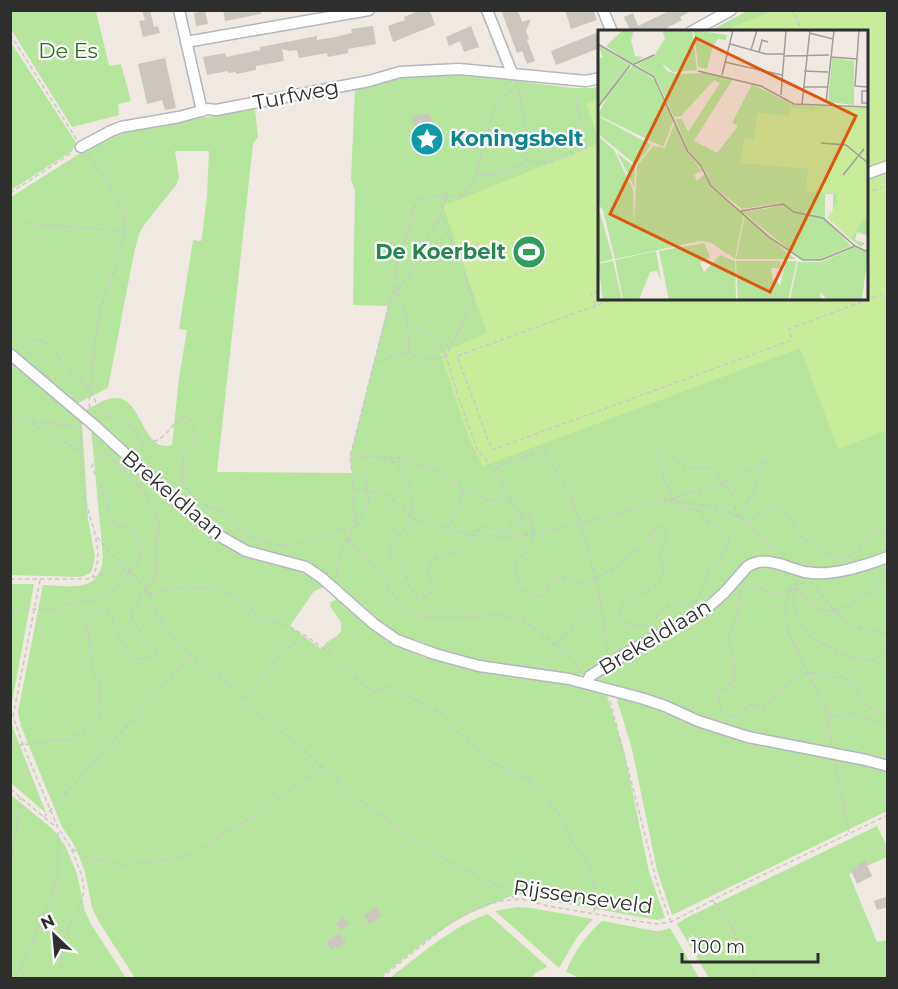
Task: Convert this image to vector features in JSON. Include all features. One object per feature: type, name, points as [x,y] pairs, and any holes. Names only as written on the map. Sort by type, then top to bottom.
[{"type":"street","points":[[179,10],[202,111]]},
{"type":"street","points":[[186,42],[369,10]]},
{"type":"street","points":[[487,10],[512,73]]},
{"type":"street","points":[[603,10],[611,30]]},
{"type":"street","points":[[695,30],[731,10]]},
{"type":"street","name":"Turfweg","points":[[81,147],[121,127],[179,117],[207,109],[216,110],[357,83],[400,72],[459,69],[586,81],[598,78]]},
{"type":"street","points":[[868,174],[888,166]]},
{"type":"street","name":"Brekeldlaan","points":[[10,354],[218,535],[246,551],[306,567],[335,588],[374,624],[397,640],[478,666],[587,683],[657,703],[712,726],[748,737],[888,766]]},
{"type":"street","name":"Brekeldlaan","points":[[587,683],[590,676],[609,664],[716,602],[752,564],[768,561],[801,571],[821,573],[848,569],[888,557]]},
{"type":"path","points":[[790,10],[796,16],[801,30]]},
{"type":"path","points":[[10,34],[81,147],[110,188],[124,214],[125,223],[99,316],[89,403],[95,426],[81,427],[10,418]]},
{"type":"path","points":[[476,174],[497,175],[526,162],[552,162],[587,148],[576,102],[575,79]]},
{"type":"path","points":[[355,527],[351,456],[397,264],[418,197],[463,196],[476,174],[492,112],[503,97],[517,86],[526,131],[526,162]]},
{"type":"path","points":[[10,194],[81,147]]},
{"type":"path","points":[[868,193],[888,185]]},
{"type":"path","points":[[397,289],[417,265],[426,239],[438,220],[446,196]]},
{"type":"path","points":[[438,220],[454,244],[473,301],[446,356]]},
{"type":"path","points":[[10,225],[24,223],[124,231]]},
{"type":"path","points":[[394,282],[407,320],[408,353]]},
{"type":"path","points":[[596,306],[591,293],[598,291]]},
{"type":"path","points":[[868,299],[888,292]]},
{"type":"path","points":[[612,300],[457,356],[492,450],[792,340],[789,329],[867,300]]},
{"type":"path","points":[[407,320],[436,341],[446,356],[477,449],[494,470],[520,516],[526,536]]},
{"type":"path","points":[[10,334],[22,341],[36,340],[53,348],[62,362],[90,391],[96,402],[114,422],[121,420],[131,424],[143,444],[158,440],[177,420],[188,417],[193,423],[195,437],[183,454],[182,482],[195,501],[223,512],[246,535],[277,545],[305,543],[336,531],[355,527]]},
{"type":"path","points":[[374,363],[408,353],[429,360],[446,356]]},
{"type":"path","points":[[28,421],[55,438],[82,450]]},
{"type":"path","points":[[81,427],[83,487],[96,536],[98,566],[92,578]]},
{"type":"path","points":[[494,470],[544,450],[572,499],[581,523],[596,577],[609,664]]},
{"type":"path","points":[[335,588],[340,553],[355,527],[360,523],[367,507],[368,491],[365,473],[378,459],[387,459],[397,464],[403,472],[411,494],[413,510],[411,518],[405,530],[388,550],[405,570],[410,587],[418,598],[426,597],[432,588],[428,573],[436,558],[447,552],[462,551],[482,526],[503,530],[520,516],[526,514],[530,516],[534,534],[528,549],[517,559],[515,565],[520,589],[537,596],[546,593],[551,583],[558,577],[563,576],[576,583],[611,570],[629,554],[649,542],[655,528],[665,526],[667,533],[661,560],[663,577],[655,587],[619,607],[617,613],[620,621],[626,624],[650,626],[664,608],[691,604],[696,600],[706,583],[709,570],[725,553],[729,542],[721,531],[706,520],[701,512],[696,509],[684,510],[678,506],[655,457],[658,453],[673,455],[679,464],[687,468],[711,469],[730,490],[735,509],[741,517]]},
{"type":"path","points":[[10,610],[17,608],[57,609],[65,604],[92,602],[117,586],[140,559],[142,551],[138,536],[133,528],[112,524],[108,503],[92,467],[96,458],[106,454],[110,456],[141,486],[160,524],[155,543],[158,563],[147,590],[132,612],[132,618],[140,632],[155,647],[156,655],[134,659],[111,617],[106,612],[96,611],[85,622],[90,642],[92,670],[101,689],[99,694],[102,709],[96,724],[67,741],[54,740],[10,747]]},
{"type":"path","points":[[351,456],[399,458],[412,461],[448,477],[463,489],[488,500],[511,501]]},
{"type":"path","points":[[354,489],[388,495],[411,518],[446,528],[474,535],[526,536],[724,483],[767,461],[741,517]]},
{"type":"path","points":[[446,528],[454,519],[461,504],[463,489]]},
{"type":"path","points":[[668,499],[716,507],[741,517],[752,518],[773,506],[790,519],[801,537],[819,546],[835,558],[843,558],[852,554],[870,535],[888,529]]},
{"type":"path","points":[[96,536],[150,594],[152,604],[165,629],[177,645],[206,666],[261,716],[300,746],[347,790],[392,822],[424,849],[506,890],[515,899]]},
{"type":"path","points":[[348,539],[377,571],[401,605],[417,616],[445,618],[498,615],[520,619],[538,630],[575,663],[587,683]]},
{"type":"path","points":[[888,565],[875,586],[859,599],[835,611],[819,610],[812,606],[798,590],[768,592],[751,585],[746,586],[741,592],[736,620],[728,636],[734,662],[734,680],[718,694],[720,708],[724,715],[733,717],[752,704],[763,708],[789,682],[817,673],[821,676],[846,677],[872,711],[888,715]]},
{"type":"path","points":[[10,579],[92,578],[120,570],[130,570]]},
{"type":"path","points":[[794,591],[807,579]]},
{"type":"path","points":[[40,580],[12,716],[50,810],[71,848],[82,876],[84,889],[81,904],[66,934],[62,978]]},
{"type":"path","points":[[796,583],[788,591],[786,600],[789,634],[825,708],[850,834]]},
{"type":"path","points":[[150,594],[188,587],[222,590],[250,608],[256,615],[290,627],[308,637],[372,691],[377,692],[388,687],[394,688],[441,713],[453,729],[487,760],[526,778],[543,792],[590,867],[596,893],[594,914]]},
{"type":"path","points":[[794,591],[795,608],[809,635],[841,654],[869,661],[888,654]]},
{"type":"path","points":[[554,645],[600,604]]},
{"type":"path","points":[[244,700],[283,650],[308,637]]},
{"type":"path","points":[[44,817],[191,655]]},
{"type":"path","points":[[612,690],[609,700],[658,887],[671,922]]},
{"type":"path","points":[[827,718],[855,713],[863,718],[888,724]]},
{"type":"path","points":[[71,848],[85,857],[124,865],[189,856],[267,808],[322,767]]},
{"type":"path","points":[[10,789],[58,828]]},
{"type":"path","points":[[10,867],[20,797]]},
{"type":"path","name":"Rijssenseveld","points":[[381,978],[452,921],[483,906],[500,901],[522,899],[548,906],[657,924],[671,922],[888,815]]},
{"type":"path","points":[[16,978],[51,900],[58,875],[58,828]]},
{"type":"path","points":[[712,901],[729,922],[756,978]]},
{"type":"green space","name":"De Es","points":[[11,10],[96,11],[109,66],[121,64],[131,101],[118,104],[119,115],[72,127],[11,29]]},
{"type":"green space","points":[[749,10],[797,11],[774,30],[712,30]]},
{"type":"green space","name":"De Koerbelt","points":[[772,11],[887,11],[887,430],[838,449],[800,348],[483,466],[468,436],[440,353],[487,333],[443,206],[598,143],[598,300],[868,300],[868,30],[725,30]]},
{"type":"green space","points":[[10,41],[76,144],[72,151],[11,190]]},
{"type":"green space","points":[[465,74],[571,88],[598,86],[598,300],[611,300],[808,335],[887,415],[887,554],[843,569],[812,570],[760,557],[711,601],[589,674],[578,675],[476,662],[426,647],[388,629],[337,585],[231,539],[222,528],[84,411],[111,398],[124,400],[132,406],[154,441],[162,446],[172,445],[187,330],[179,329],[193,240],[201,241],[202,237],[209,151],[175,151],[179,177],[176,185],[139,234],[108,388],[76,404],[11,348],[11,197],[90,147],[131,130],[255,109],[258,137],[253,144],[217,472],[352,473],[350,457],[388,306],[353,305],[355,190],[351,180],[355,88],[403,77]]},
{"type":"green space","points":[[598,100],[598,137],[586,103]]},
{"type":"green space","points":[[10,359],[82,421],[88,519],[95,557],[90,573],[81,577],[11,575]]},
{"type":"green space","points":[[91,428],[203,528],[308,574],[326,586],[314,591],[290,626],[321,649],[341,631],[341,622],[330,606],[331,602],[341,597],[392,641],[605,689],[624,751],[649,872],[665,918],[657,920],[516,894],[468,914],[449,925],[379,978],[135,978],[92,908],[85,872],[79,856],[62,827],[21,726],[18,712],[43,585],[82,585],[96,577],[101,569],[103,557]]},
{"type":"green space","points":[[887,560],[887,763],[763,738],[593,682],[593,677],[696,621],[748,570],[763,563],[810,578],[829,577]]},
{"type":"green space","points":[[10,584],[34,584],[11,707]]},
{"type":"green space","points":[[615,693],[721,733],[887,770],[887,811],[672,915],[657,870],[632,749]]},
{"type":"green space","points":[[11,720],[13,728],[46,813],[11,783]]},
{"type":"green space","points":[[10,794],[50,827],[66,847],[77,874],[85,911],[92,926],[126,978],[11,978]]},
{"type":"green space","points":[[877,826],[887,846],[887,857],[849,874],[877,942],[887,940],[887,978],[709,978],[677,924]]},
{"type":"green space","points":[[517,907],[593,919],[577,937],[559,968],[495,911]]},
{"type":"green space","points":[[488,914],[547,966],[535,973],[532,978],[390,978],[461,926]]},
{"type":"green space","points":[[602,921],[655,931],[670,928],[699,978],[578,978],[566,972],[581,944]]},
{"type":"building","points":[[142,10],[150,10],[154,27],[158,26],[160,33],[143,37],[139,21],[145,20]]},
{"type":"building","points":[[223,10],[261,10],[261,14],[225,21]]},
{"type":"building","points":[[421,10],[430,10],[435,25],[393,42],[388,26],[405,20],[404,17]]},
{"type":"building","points":[[501,10],[518,10],[522,22],[531,19],[526,31],[535,61],[527,64],[522,51],[517,53]]},
{"type":"building","points":[[565,10],[593,10],[597,20],[571,29]]},
{"type":"building","points":[[671,10],[693,10],[680,17],[682,20],[663,30],[630,30],[624,17],[633,13],[638,26]]},
{"type":"building","points":[[205,11],[208,24],[196,26],[194,13]]},
{"type":"building","points":[[373,26],[376,44],[348,49],[348,53],[328,57],[327,53],[299,58],[297,50],[282,49],[284,61],[256,66],[256,70],[236,74],[236,72],[228,73],[228,71],[207,75],[203,57],[225,53],[226,57],[260,50],[260,47],[317,36],[317,40],[335,37],[352,33],[351,29]]},
{"type":"building","points":[[471,26],[479,47],[464,52],[460,41],[449,46],[446,37]]},
{"type":"building","points":[[596,33],[598,38],[598,49],[556,65],[551,51]]},
{"type":"building","points":[[165,58],[176,108],[165,110],[162,100],[147,104],[138,64]]},
{"type":"building","points":[[428,113],[431,116],[434,131],[417,135],[412,117]]},
{"type":"building","points":[[865,861],[872,876],[857,884],[851,870],[858,867],[857,864]]},
{"type":"building","points":[[888,896],[888,907],[877,910],[874,901]]},
{"type":"building","points":[[376,907],[382,916],[370,924],[364,916]]},
{"type":"building","points":[[344,917],[349,924],[341,930],[336,924]]},
{"type":"building","points":[[339,933],[346,942],[337,949],[335,946],[331,950],[326,943]]},
{"type":"place","name":"Koningsbelt","points":[[427,139]]},
{"type":"place","name":"De Koerbelt","points":[[529,252]]}]
